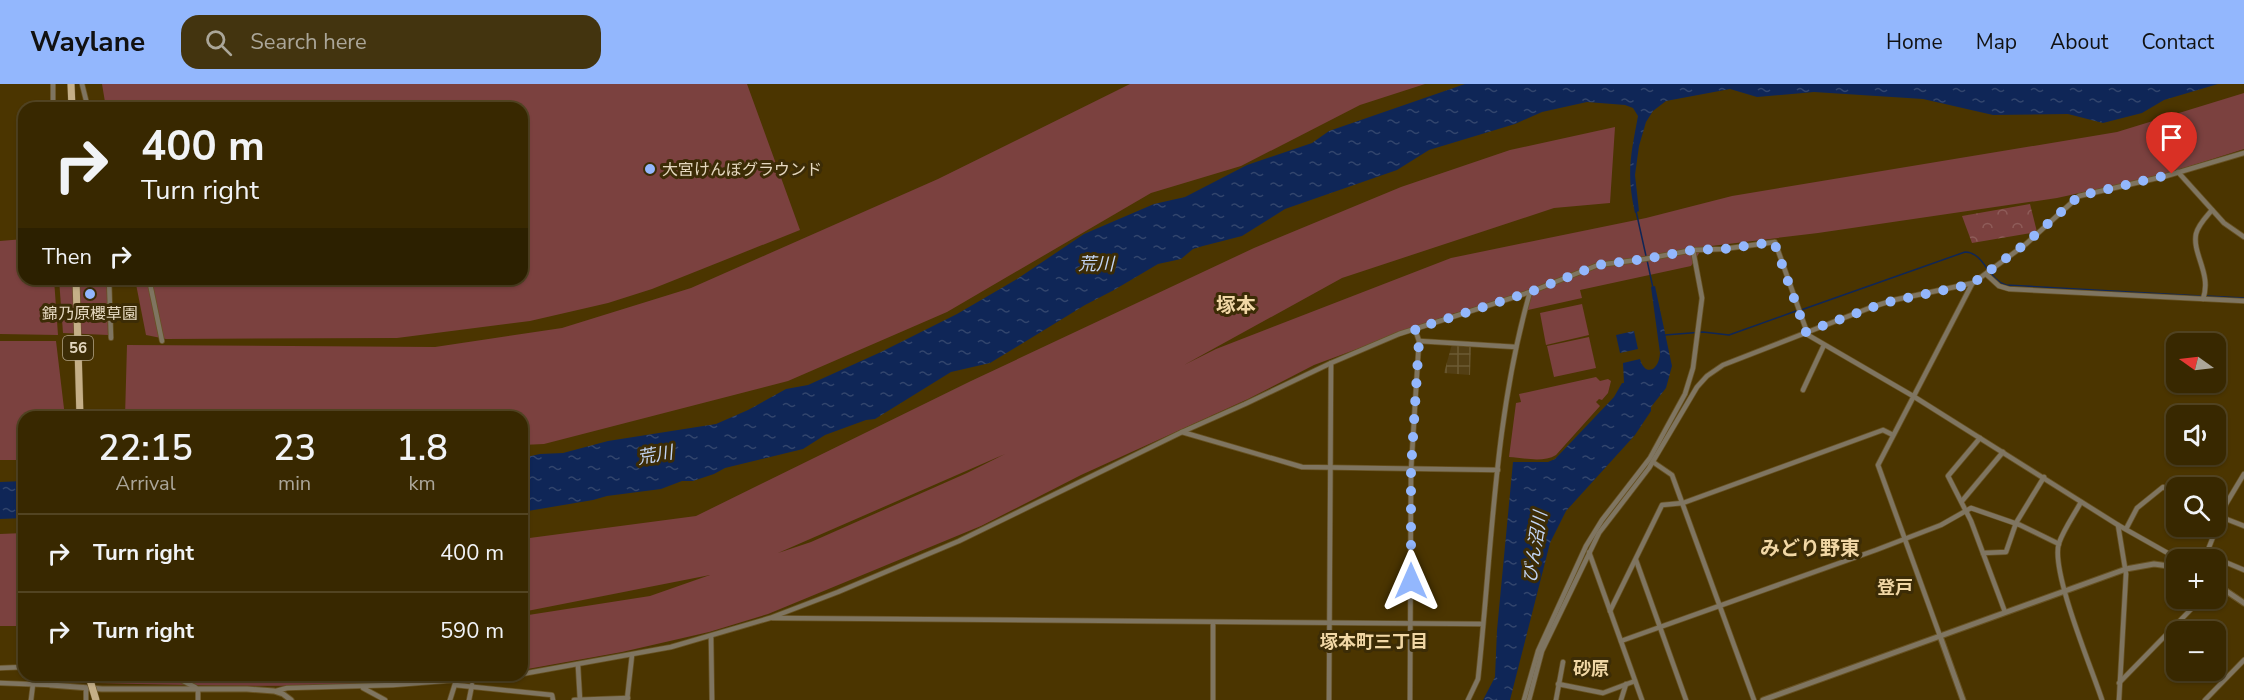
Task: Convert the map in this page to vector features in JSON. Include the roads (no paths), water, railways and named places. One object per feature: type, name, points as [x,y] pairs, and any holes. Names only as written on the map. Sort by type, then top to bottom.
[{"type":"main road","points":[[71,84],[72,102]]},
{"type":"main road","name":"56","points":[[76,285],[80,411]]},
{"type":"main road","points":[[90,681],[96,700]]},
{"type":"street","points":[[53,84],[53,102]]},
{"type":"street","points":[[82,84],[86,102]]},
{"type":"street","points":[[1529,700],[1542,651],[1589,552],[1604,525],[1653,462],[1690,397],[1703,379],[1720,366],[1884,303],[1972,284],[2038,233],[2079,196],[2244,153]]},
{"type":"street","points":[[2178,172],[2224,223],[2244,237]]},
{"type":"street","points":[[2204,296],[2207,284],[2196,237],[2198,229],[2212,210]]},
{"type":"street","points":[[528,674],[632,655],[711,636],[770,618],[917,560],[1331,363],[1415,329],[1530,292],[1598,265],[1693,250],[1724,249],[1774,242],[1806,332],[2044,477],[2118,525],[2166,552]]},
{"type":"street","points":[[1524,700],[1538,651],[1586,546],[1602,520],[1650,458],[1688,387],[1694,361],[1702,298],[1693,250]]},
{"type":"street","points":[[1986,274],[1999,286],[2009,289],[2204,296],[2244,302]]},
{"type":"street","points":[[1963,700],[1878,465],[1972,284]]},
{"type":"street","points":[[109,285],[111,338]]},
{"type":"street","points":[[150,285],[162,341]]},
{"type":"street","points":[[1468,700],[1478,679],[1498,470],[1516,347],[1530,292]]},
{"type":"street","points":[[1410,700],[1411,470],[1419,341],[1415,329]]},
{"type":"street","points":[[1419,341],[1516,347]]},
{"type":"street","points":[[1803,390],[1824,345]]},
{"type":"street","points":[[1329,700],[1331,363]]},
{"type":"street","points":[[1610,611],[1662,505],[1683,502],[1883,430],[1893,435]]},
{"type":"street","points":[[1182,432],[1302,467],[1498,470]]},
{"type":"street","points":[[1980,438],[1948,476],[1966,510],[2005,612]]},
{"type":"street","points":[[1962,501],[2003,452]]},
{"type":"street","points":[[1653,462],[1672,476],[1754,700]]},
{"type":"street","points":[[2226,504],[2244,474]]},
{"type":"street","points":[[1983,553],[2006,552],[2016,524],[2044,477]]},
{"type":"street","points":[[2126,528],[2137,508],[2163,486],[2166,488]]},
{"type":"street","points":[[2081,502],[2059,544],[2058,568],[2102,700]]},
{"type":"street","points":[[1621,641],[1904,539],[1941,525],[1973,508],[2016,524],[2059,544]]},
{"type":"street","points":[[2226,519],[2244,526]]},
{"type":"street","points":[[2118,525],[2126,569],[2119,700]]},
{"type":"street","points":[[1589,552],[1642,700]]},
{"type":"street","points":[[1636,560],[1686,700]]},
{"type":"street","points":[[1763,700],[2126,569],[2154,564],[2166,566]]},
{"type":"street","points":[[2226,564],[2244,570]]},
{"type":"street","points":[[2226,591],[2244,603]]},
{"type":"street","points":[[2119,683],[2191,609]]},
{"type":"street","points":[[770,618],[1483,624]]},
{"type":"street","points":[[1213,623],[1213,700]]},
{"type":"street","points":[[711,636],[712,700]]},
{"type":"street","points":[[574,700],[627,699],[632,655]]},
{"type":"street","points":[[2205,700],[2244,660]]},
{"type":"street","points":[[1556,700],[1563,662]]},
{"type":"street","points":[[578,666],[580,700]]},
{"type":"street","points":[[0,668],[18,667]]},
{"type":"street","points":[[182,681],[198,690]]},
{"type":"street","points":[[0,683],[86,688],[164,687],[274,691],[287,688],[361,687],[467,681]]},
{"type":"street","points":[[469,700],[473,681]]},
{"type":"street","points":[[1558,684],[1603,693],[1635,681]]},
{"type":"street","points":[[455,683],[471,687],[552,695],[553,700]]},
{"type":"street","points":[[450,700],[455,683]]},
{"type":"street","points":[[31,700],[33,684]]},
{"type":"street","points":[[1621,700],[1626,684]]},
{"type":"street","points":[[361,687],[385,700]]},
{"type":"street","points":[[86,688],[87,700]]},
{"type":"street","points":[[198,690],[198,700]]},
{"type":"street","points":[[274,691],[291,700]]},
{"type":"street","points":[[511,700],[512,691]]},
{"type":"water","name":"荒川","points":[[1465,84],[2218,84],[2164,100],[2142,113],[2103,123],[2068,114],[1993,115],[1923,99],[1814,92],[1757,97],[1730,89],[1666,101],[1653,111],[1646,122],[1639,146],[1635,175],[1639,211],[1635,213],[1630,175],[1638,116],[1633,108],[1625,105],[1587,102],[1542,112],[1515,124],[1429,150],[1397,170],[1285,209],[1242,236],[1193,249],[1181,259],[1158,264],[990,363],[951,372],[875,419],[825,435],[803,449],[725,468],[693,481],[682,481],[661,489],[607,496],[528,511],[528,457],[563,453],[608,441],[716,424],[786,389],[808,385],[881,352],[957,314],[1017,279],[1084,234],[1154,204],[1185,197],[1247,165],[1312,143],[1329,131]]},
{"type":"water","name":"びん沼川","points":[[1655,286],[1672,366],[1666,388],[1651,407],[1651,411],[1635,435],[1566,511],[1550,543],[1510,700],[1483,700],[1495,677],[1497,630],[1513,462],[1548,462],[1555,459],[1614,397],[1624,383],[1623,363],[1640,359],[1642,365],[1648,370],[1655,368],[1660,353],[1651,287]]},
{"type":"water","points":[[1634,331],[1638,349],[1620,353],[1616,335]]},
{"type":"water","points":[[18,481],[18,518],[0,519],[0,482]]},
{"type":"waterway","points":[[1636,211],[1646,256]]},
{"type":"waterway","points":[[1801,310],[1965,252],[1977,256],[1995,278],[2006,285],[2201,296]]},
{"type":"waterway","points":[[1647,260],[1653,288]]},
{"type":"waterway","points":[[2206,296],[2244,298]]},
{"type":"waterway","points":[[1665,335],[1703,332],[1729,335],[1796,311]]},
{"type":"place","name":"大宮けんぽグラウンド","points":[[650,169]]},
{"type":"place","name":"錦乃原櫻草園","points":[[90,294]]},
{"type":"district","name":"塚本","points":[[1236,305]]},
{"type":"district","name":"みどり野東","points":[[1810,548]]},
{"type":"district","name":"登戸","points":[[1895,588]]},
{"type":"district","name":"塚本町三丁目","points":[[1374,642]]},
{"type":"district","name":"砂原","points":[[1591,669]]}]
